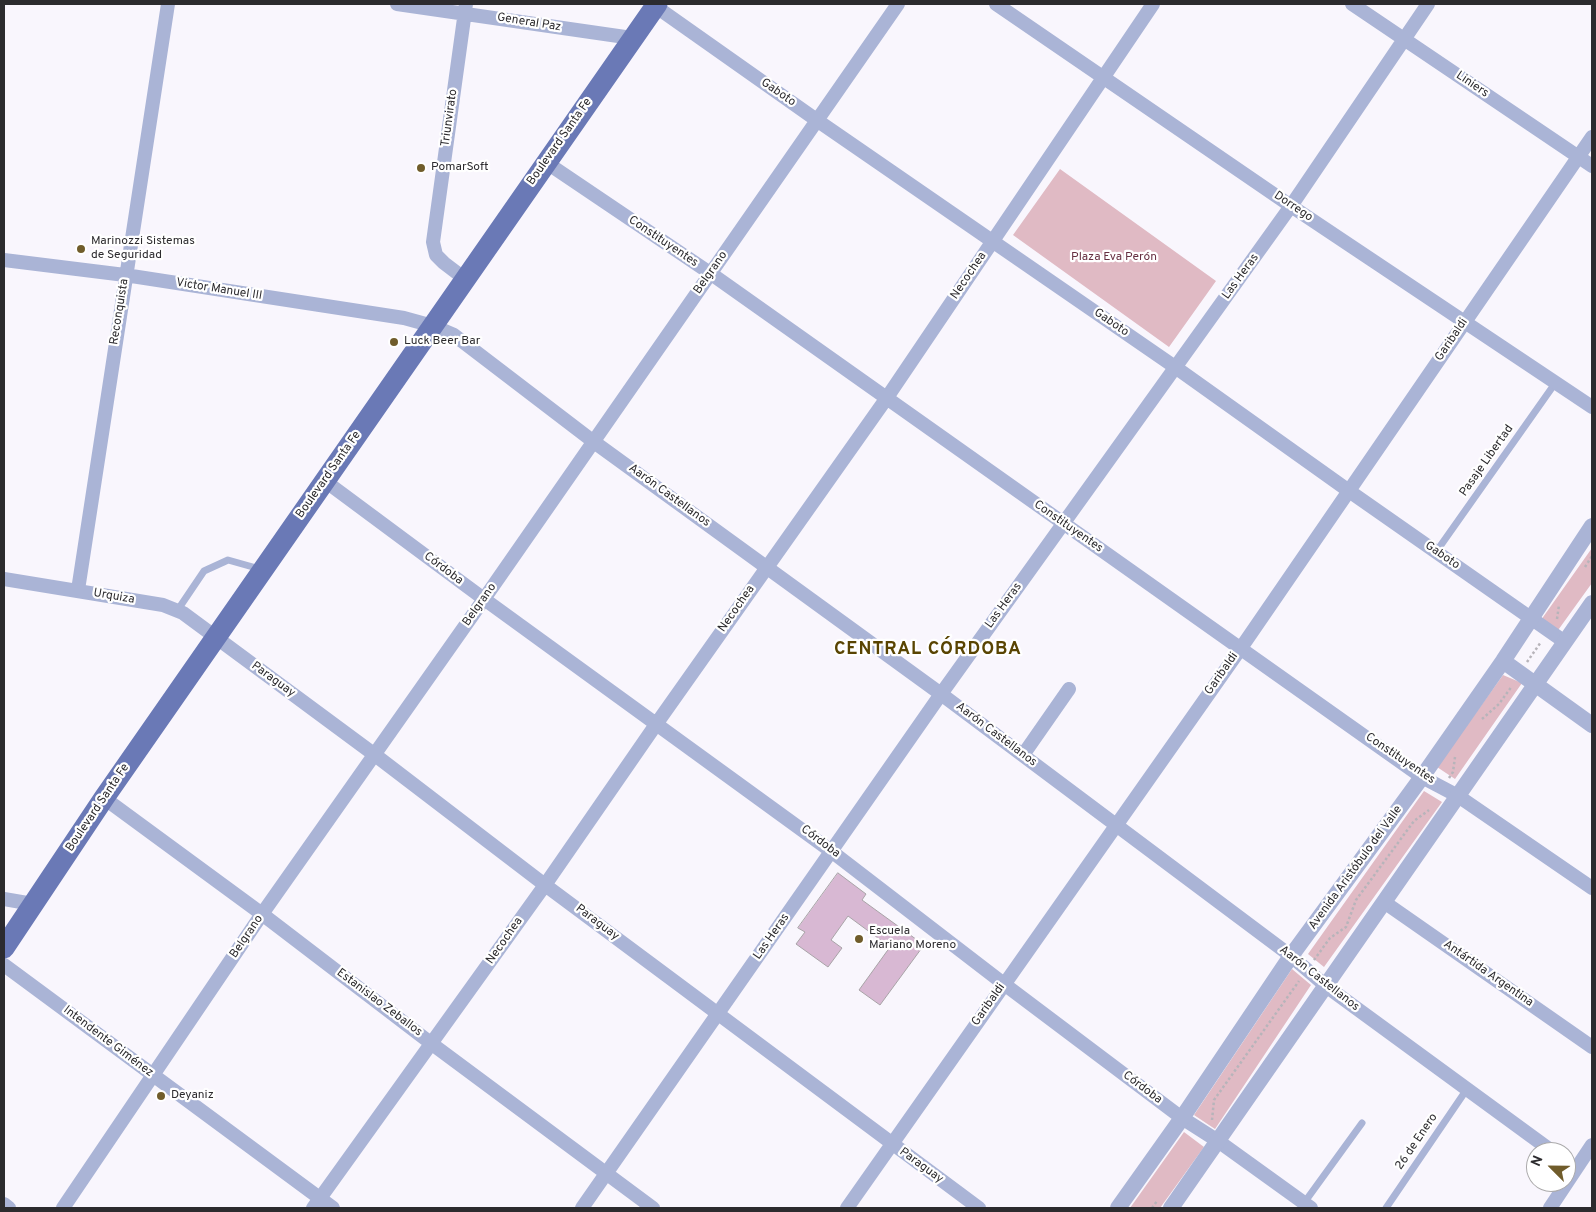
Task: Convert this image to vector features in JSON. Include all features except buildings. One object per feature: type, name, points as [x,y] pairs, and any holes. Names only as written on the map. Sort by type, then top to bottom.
[{"type":"main road","name":"Boulevard Santa Fe","points":[[4,948],[104,798],[656,5]]},
{"type":"street","name":"Reconquista","points":[[78,590],[168,4]]},
{"type":"street","name":"General Paz","points":[[396,4],[466,8],[632,38]]},
{"type":"street","name":"Belgrano","points":[[63,1208],[262,914],[594,442],[898,4]]},
{"type":"street","name":"Dorrego","points":[[996,4],[1291,206],[1592,407]]},
{"type":"street","name":"Necochea","points":[[316,1203],[545,885],[886,399],[1153,4]]},
{"type":"street","name":"Liniers","points":[[1352,4],[1592,166]]},
{"type":"street","name":"Las Heras","points":[[582,1208],[941,694],[1291,206],[1428,4]]},
{"type":"street","name":"Gaboto","points":[[656,5],[818,121],[1176,368],[1565,642]]},
{"type":"street","name":"Triunvirato","points":[[465,279],[444,264],[436,255],[433,242],[466,8]]},
{"type":"street","name":"Garibaldi","points":[[847,1208],[1241,648],[1592,137]]},
{"type":"street","name":"Constituyentes","points":[[546,162],[710,274],[1422,777],[1458,796],[1592,888]]},
{"type":"street","name":"Victor Manuel III","points":[[4,260],[125,275],[404,318],[434,326]]},
{"type":"street","name":"Aarón Castellanos","points":[[434,326],[454,335],[594,442],[941,694],[1291,956],[1326,986],[1539,1142]]},
{"type":"street","name":"Córdoba","points":[[325,481],[831,851],[1182,1118],[1308,1206]]},
{"type":"street","name":"Avenida Aristóbulo del Valle","points":[[1118,1208],[1182,1118],[1291,956],[1422,777],[1503,661],[1592,526]]},
{"type":"street","name":"Urquiza","points":[[4,579],[163,605],[183,613],[216,638]]},
{"type":"street","points":[[1171,1208],[1211,1137],[1326,986],[1592,603]]},
{"type":"street","name":"Paraguay","points":[[216,638],[375,754],[545,885],[979,1208]]},
{"type":"street","points":[[1503,661],[1592,725]]},
{"type":"street","points":[[1023,755],[1068,689]]},
{"type":"street","name":"Estanislao Zeballos","points":[[104,798],[262,914],[432,1044],[653,1208]]},
{"type":"street","points":[[4,899],[33,904]]},
{"type":"street","name":"Antártida Argentina","points":[[1384,902],[1592,1047]]},
{"type":"street","name":"Intendente Giménez","points":[[4,965],[152,1076],[316,1203],[333,1208]]},
{"type":"street","points":[[1576,1160],[1592,1145]]},
{"type":"street","points":[[1550,1208],[1558,1192]]},
{"type":"street","points":[[4,1204],[9,1208]]},
{"type":"lane","name":"Pasaje Libertad","points":[[1436,552],[1556,382]]},
{"type":"lane","points":[[177,611],[204,571],[228,560],[263,570]]},
{"type":"lane","name":"26 de Enero","points":[[1386,1208],[1467,1089]]},
{"type":"lane","points":[[1308,1206],[1362,1123]]},
{"type":"path","points":[[1581,572],[1592,556]]},
{"type":"path","points":[[1481,720],[1499,704],[1549,631],[1557,619],[1559,604]]},
{"type":"path","points":[[1211,1137],[1214,1100],[1330,938],[1346,927],[1356,900],[1414,821],[1428,810],[1453,772],[1456,752]]},
{"type":"path","points":[[1152,1208],[1162,1194]]},
{"type":"green space","name":"Plaza Eva Perón","points":[[1060,169],[1216,281],[1169,347],[1013,235]]},
{"type":"green space","points":[[1592,548],[1592,583],[1556,633],[1541,620]]},
{"type":"green space","points":[[1503,675],[1522,683],[1455,779],[1437,767]]},
{"type":"green space","points":[[1424,791],[1442,802],[1324,967],[1308,954]]},
{"type":"green space","points":[[1292,969],[1311,985],[1215,1129],[1194,1115]]},
{"type":"green space","points":[[1184,1132],[1204,1147],[1160,1208],[1130,1208]]},
{"type":"place","name":"PomarSoft","points":[[421,168]]},
{"type":"place","name":"Marinozzi Sistemas de Seguridad","points":[[81,249]]},
{"type":"place","name":"Luck Beer Bar","points":[[394,342]]},
{"type":"place","name":"Escuela Mariano Moreno","points":[[859,939]]},
{"type":"place","name":"Deyaniz","points":[[161,1096]]},
{"type":"district","name":"CENTRAL CÓRDOBA","points":[[928,650]]}]
